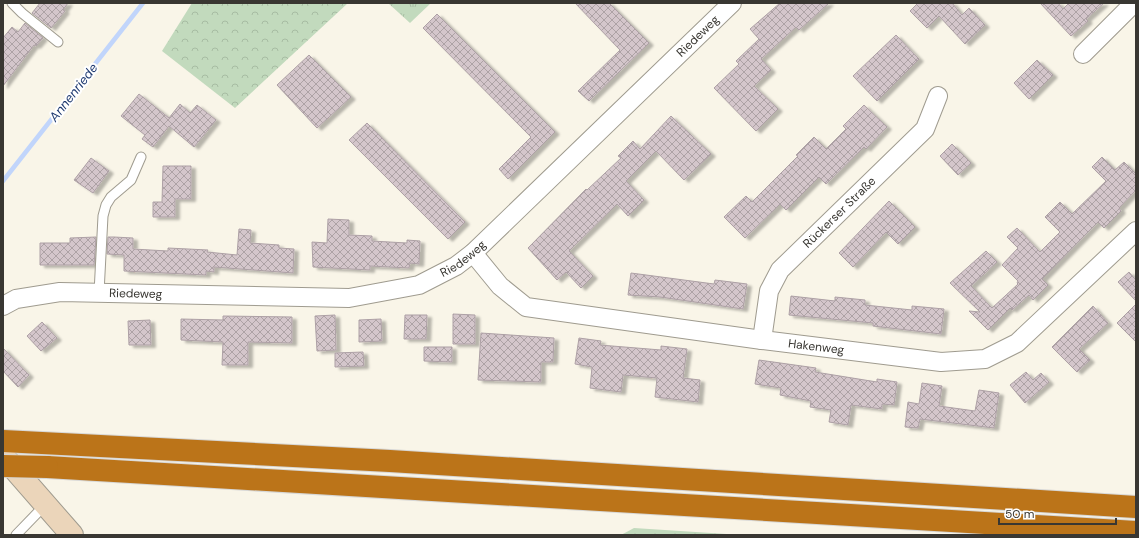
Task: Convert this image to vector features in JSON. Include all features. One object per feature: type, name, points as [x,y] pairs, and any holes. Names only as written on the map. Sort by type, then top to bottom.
[{"type":"highway","points":[[3,441],[390,461],[1136,507]]},
{"type":"highway","points":[[3,466],[47,467],[1136,532]]},
{"type":"main road","points":[[3,456],[72,535]]},
{"type":"street","name":"Riedeweg","points":[[3,306],[16,299],[60,292],[349,298],[419,285],[456,266],[473,253],[732,3]]},
{"type":"street","points":[[1083,54],[1134,3]]},
{"type":"street","name":"Rückerser Straße","points":[[762,340],[769,291],[780,270],[926,129],[938,96]]},
{"type":"street","name":"Hakenweg","points":[[473,253],[500,286],[526,307],[762,340],[940,362],[985,359],[1017,343],[1136,231]]},
{"type":"lane","points":[[12,3],[58,42]]},
{"type":"lane","name":"Riedeweg","points":[[99,293],[102,216],[106,205],[112,197],[130,180],[141,157]]},
{"type":"lane","points":[[12,535],[16,535],[45,505]]},
{"type":"green space","points":[[192,3],[348,3],[235,108],[162,51]]},
{"type":"green space","points":[[388,3],[431,3],[410,23]]},
{"type":"green space","points":[[634,528],[742,535],[621,535]]},
{"type":"building","points":[[40,3],[68,3],[63,10],[65,11],[51,28],[32,13]]},
{"type":"building","points":[[575,3],[609,3],[649,43],[589,101],[578,91],[620,50]]},
{"type":"building","points":[[780,3],[829,3],[799,30],[796,27],[761,59],[771,70],[754,86],[778,109],[756,131],[714,88],[739,64],[736,61],[759,39],[750,29]]},
{"type":"building","points":[[918,3],[952,3],[962,15],[969,8],[985,25],[965,44],[939,16],[927,28],[910,11]]},
{"type":"building","points":[[1040,3],[1058,3],[1063,9],[1069,3],[1104,3],[1086,19],[1088,21],[1071,36]]},
{"type":"building","points":[[437,14],[555,132],[508,179],[499,169],[531,137],[423,28]]},
{"type":"building","points":[[25,23],[43,38],[36,46],[34,45],[3,86],[3,38],[12,27],[18,32]]},
{"type":"building","points":[[896,35],[919,59],[877,101],[853,76]]},
{"type":"building","points":[[309,55],[351,97],[317,128],[277,85]]},
{"type":"building","points":[[1037,60],[1053,75],[1029,99],[1014,83]]},
{"type":"building","points":[[139,94],[169,118],[180,104],[190,113],[197,105],[216,120],[194,147],[169,126],[153,147],[142,139],[145,135],[121,116]]},
{"type":"building","points":[[864,105],[887,127],[866,149],[864,147],[826,184],[819,177],[786,210],[780,204],[745,238],[724,217],[746,196],[752,202],[798,156],[796,155],[814,137],[826,149],[846,129],[843,126]]},
{"type":"building","points":[[671,116],[711,154],[684,180],[656,151],[626,181],[644,200],[628,216],[617,204],[569,251],[593,276],[581,288],[566,272],[557,280],[528,248],[586,189],[587,190],[621,158],[618,156],[633,141],[640,149]]},
{"type":"building","points":[[367,123],[465,222],[448,239],[349,140]]},
{"type":"building","points":[[952,144],[971,163],[958,175],[940,156]]},
{"type":"building","points":[[1102,157],[1115,170],[1124,162],[1136,174],[1136,190],[1119,208],[1121,211],[1104,228],[1098,222],[1042,279],[1048,285],[1033,300],[1029,295],[1012,310],[1010,308],[988,330],[969,311],[980,312],[950,283],[986,251],[997,262],[971,286],[992,308],[1018,284],[1018,281],[1002,265],[1018,248],[1007,237],[1017,228],[1040,252],[1060,232],[1045,217],[1060,202],[1072,214],[1106,181],[1092,167]]},
{"type":"building","points":[[91,158],[109,171],[93,193],[74,180]]},
{"type":"building","points":[[163,166],[191,166],[191,199],[175,199],[175,217],[153,217],[153,202],[162,202]]},
{"type":"building","points":[[889,201],[915,227],[898,244],[886,232],[853,267],[839,253]]},
{"type":"building","points":[[328,219],[349,220],[349,235],[372,236],[372,241],[407,243],[407,240],[420,241],[419,264],[410,263],[409,268],[370,266],[370,270],[313,267],[312,242],[327,243]]},
{"type":"building","points":[[239,229],[251,230],[250,243],[279,245],[279,248],[294,249],[293,273],[214,267],[214,272],[206,271],[206,275],[124,271],[124,255],[107,254],[108,237],[114,237],[133,238],[133,249],[168,251],[168,248],[208,250],[207,252],[237,255]]},
{"type":"building","points":[[96,237],[94,265],[40,265],[40,243],[70,243],[70,238]]},
{"type":"building","points":[[1129,272],[1136,280],[1136,301],[1118,282]]},
{"type":"building","points":[[631,273],[714,284],[715,280],[747,284],[743,309],[660,297],[628,295]]},
{"type":"building","points":[[791,296],[835,301],[835,297],[865,300],[865,305],[912,310],[912,306],[944,309],[941,334],[873,326],[873,323],[789,315]]},
{"type":"building","points":[[1136,304],[1136,342],[1117,323]]},
{"type":"building","points":[[1093,306],[1108,323],[1079,349],[1090,360],[1077,372],[1052,347]]},
{"type":"building","points":[[453,314],[475,315],[475,344],[453,344]]},
{"type":"building","points":[[335,315],[336,350],[317,351],[315,316]]},
{"type":"building","points":[[405,315],[427,315],[426,339],[404,339]]},
{"type":"building","points":[[223,316],[292,317],[292,343],[248,342],[248,365],[222,365],[223,342],[181,340],[181,319],[223,320]]},
{"type":"building","points":[[381,319],[382,341],[359,342],[359,320]]},
{"type":"building","points":[[150,320],[151,345],[129,345],[128,321]]},
{"type":"building","points":[[42,322],[57,338],[41,351],[27,336]]},
{"type":"building","points":[[481,333],[554,338],[553,362],[541,362],[541,382],[478,380]]},
{"type":"building","points":[[579,338],[601,341],[600,345],[661,350],[661,346],[687,349],[683,378],[700,380],[698,402],[655,397],[657,378],[623,375],[621,392],[590,388],[592,367],[575,364]]},
{"type":"building","points":[[424,347],[452,347],[452,362],[424,361]]},
{"type":"building","points":[[3,348],[29,375],[18,387],[3,371]]},
{"type":"building","points":[[363,352],[364,366],[335,367],[335,353]]},
{"type":"building","points":[[759,360],[816,368],[815,372],[877,382],[877,379],[897,382],[894,405],[882,404],[882,409],[851,405],[848,425],[829,422],[831,410],[810,407],[811,401],[780,395],[781,388],[755,384]]},
{"type":"building","points":[[1026,372],[1033,380],[1041,373],[1049,382],[1025,403],[1010,385]]},
{"type":"building","points":[[922,383],[942,386],[939,406],[975,411],[979,390],[999,393],[994,428],[920,419],[918,428],[905,427],[908,402],[919,404]]},
{"type":"waterway","name":"Annenriede","points":[[3,181],[143,3]]}]
